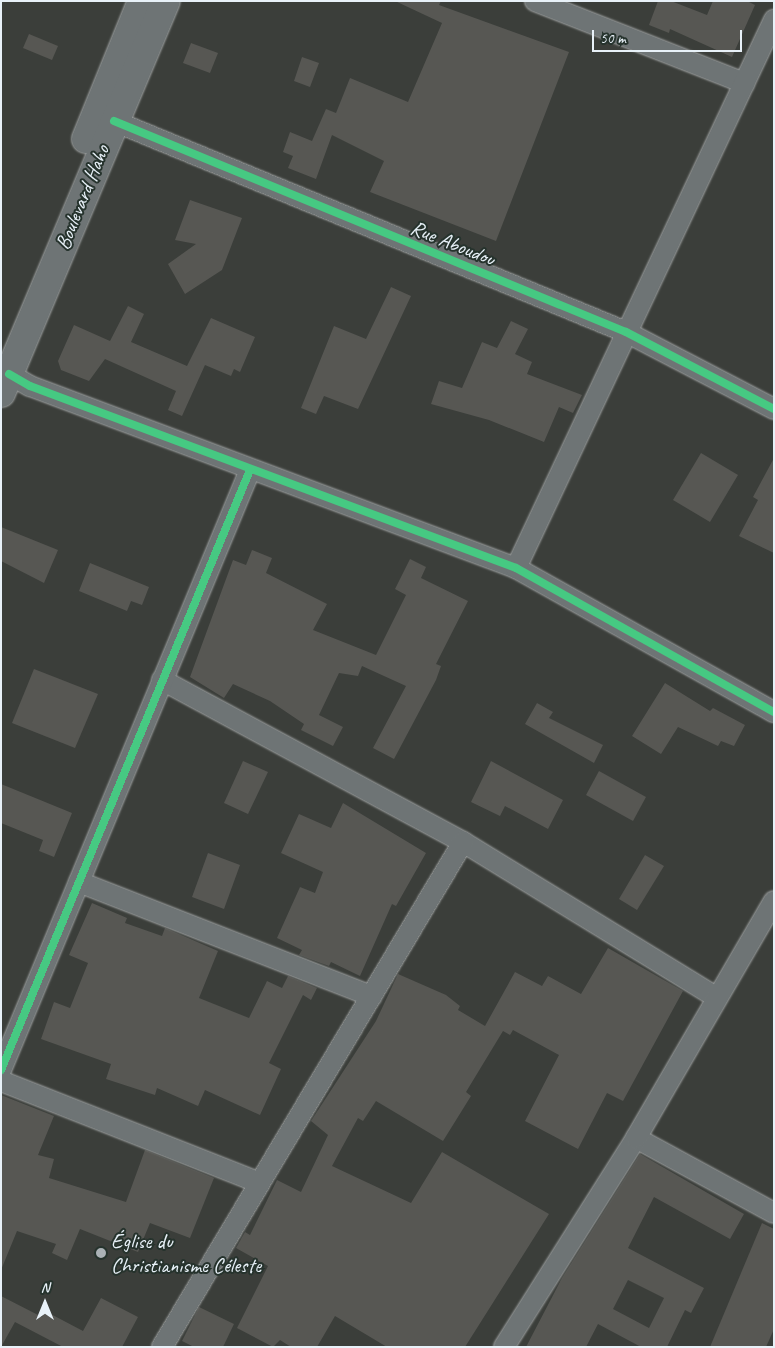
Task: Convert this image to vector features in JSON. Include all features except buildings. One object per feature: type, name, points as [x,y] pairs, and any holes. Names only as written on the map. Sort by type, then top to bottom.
[{"type":"main road","name":"Boulevard Haho","points":[[1,344],[142,1]]},
{"type":"main road","name":"Boulevard Haho","points":[[5,384],[166,1]]},
{"type":"street","points":[[535,1],[744,83]]},
{"type":"street","points":[[516,568],[774,20]]},
{"type":"street","name":"Rue Aboudou","points":[[114,121],[626,332],[774,409]]},
{"type":"street","points":[[5,384],[30,386],[250,470],[516,568],[774,712]]},
{"type":"street","points":[[1,1070],[250,470]]},
{"type":"street","points":[[162,680],[463,842],[716,997]]},
{"type":"street","points":[[162,1347],[463,842]]},
{"type":"street","points":[[79,882],[372,996]]},
{"type":"street","points":[[504,1347],[636,1138],[716,997],[774,901]]},
{"type":"street","points":[[1,1081],[260,1183]]},
{"type":"street","points":[[636,1138],[774,1213]]},
{"type":"cycle path","points":[[114,121],[626,332],[774,409]]},
{"type":"cycle path","points":[[9,374],[30,386],[516,568],[774,712]]},
{"type":"cycle path","points":[[1,1070],[250,470]]},
{"type":"place","name":"Église du Christianisme Céleste","points":[[101,1253]]}]
